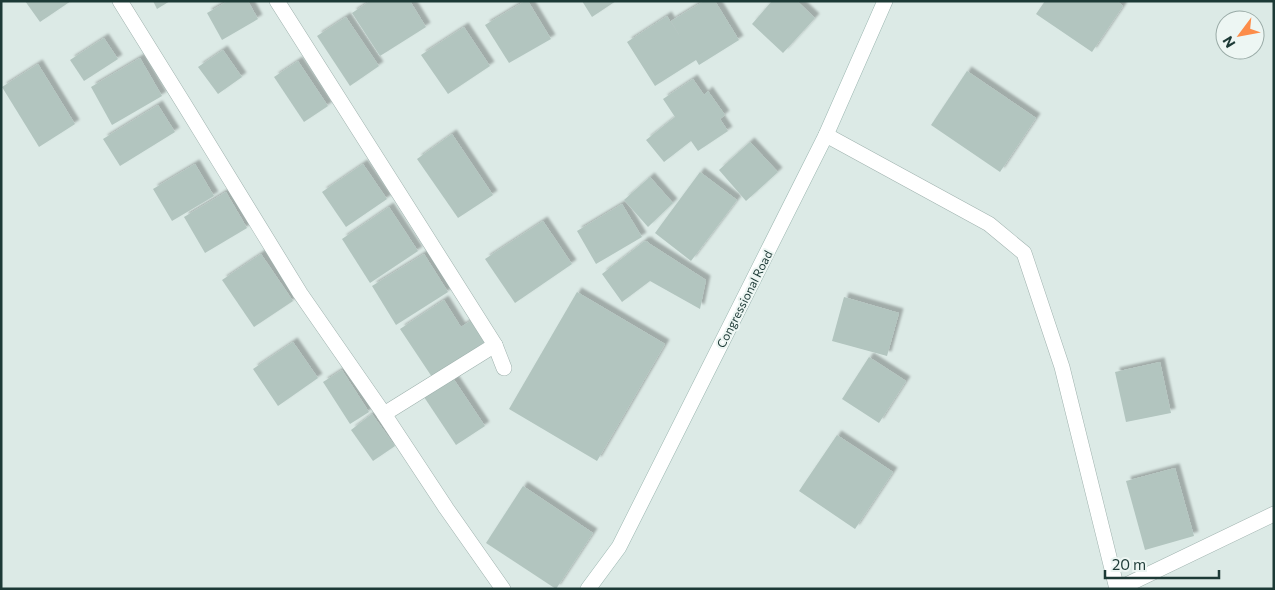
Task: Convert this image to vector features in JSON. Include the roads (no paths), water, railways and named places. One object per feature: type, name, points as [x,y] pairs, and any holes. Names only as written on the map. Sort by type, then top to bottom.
[{"type":"street","points":[[120,1],[300,293],[503,589]]},
{"type":"street","points":[[277,1],[495,345],[504,368]]},
{"type":"street","name":"Congressional Road","points":[[588,589],[619,548],[826,135],[884,1]]},
{"type":"street","points":[[826,135],[989,224],[1024,253],[1062,367],[1118,589],[1274,514]]},
{"type":"street","points":[[384,414],[495,345]]}]
